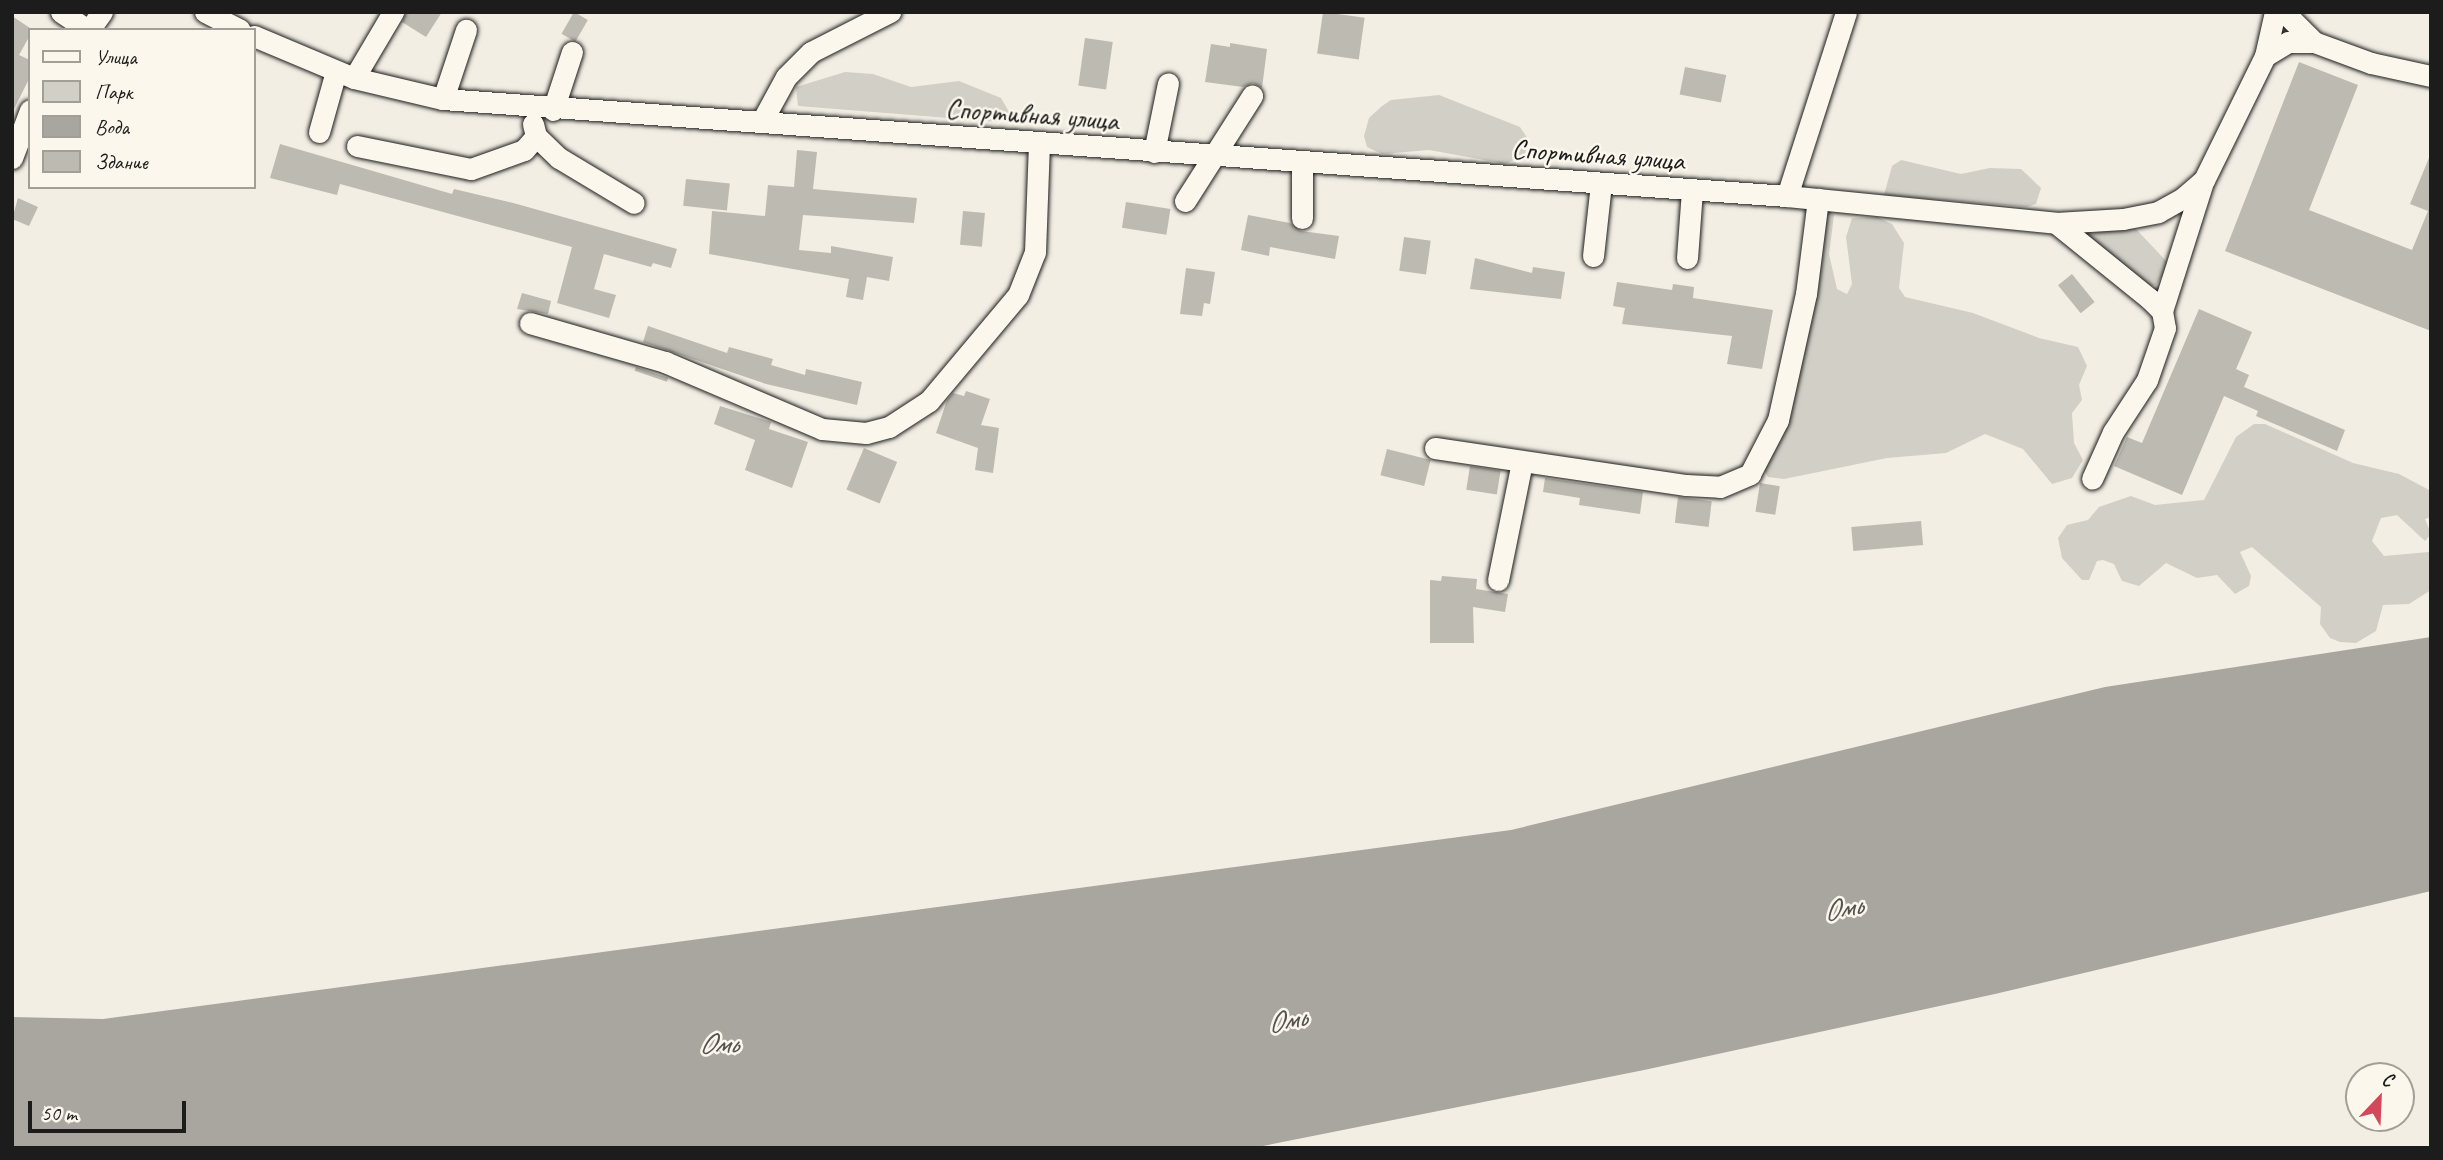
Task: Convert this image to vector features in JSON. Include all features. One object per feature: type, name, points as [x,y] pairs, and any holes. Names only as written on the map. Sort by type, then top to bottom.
[{"type":"street","points":[[61,12],[86,28]]},
{"type":"street","points":[[90,28],[102,12]]},
{"type":"street","points":[[205,12],[235,28]]},
{"type":"street","points":[[319,132],[345,75],[393,12]]},
{"type":"street","points":[[1787,196],[1846,12]]},
{"type":"street","points":[[2092,479],[2113,432],[2147,380],[2165,328],[2162,311],[2204,180],[2265,56],[2275,12]]},
{"type":"street","points":[[2284,12],[2314,42]]},
{"type":"street","points":[[762,121],[786,77],[811,51],[881,14]]},
{"type":"street","points":[[443,99],[466,30]]},
{"type":"street","name":"Спортивная улица","points":[[256,37],[345,75],[443,99],[528,108],[762,121],[1302,163],[1787,196],[2056,223],[2158,212],[2204,180]]},
{"type":"street","points":[[2265,56],[2288,42],[2314,42],[2371,63],[2431,76]]},
{"type":"street","points":[[553,110],[572,52]]},
{"type":"street","points":[[1154,152],[1168,83]]},
{"type":"street","points":[[1185,201],[1252,96]]},
{"type":"street","points":[[528,108],[536,136],[559,158],[634,203]]},
{"type":"street","points":[[12,158],[28,115]]},
{"type":"street","points":[[357,146],[471,169],[524,150],[536,136]]},
{"type":"street","points":[[530,323],[665,362],[822,429],[866,433],[889,428],[929,401],[1018,295],[1035,252],[1038,143]]},
{"type":"street","points":[[1302,163],[1302,218]]},
{"type":"street","points":[[1593,256],[1601,183]]},
{"type":"street","points":[[1687,258],[1692,190]]},
{"type":"street","points":[[1435,448],[1720,487],[1750,474],[1778,420],[1805,294],[1818,199]]},
{"type":"street","points":[[2056,223],[2162,311]]},
{"type":"street","points":[[1498,580],[1522,462]]},
{"type":"green space","points":[[845,72],[873,74],[911,87],[959,81],[1001,98],[1009,112],[999,122],[798,106],[796,87]]},
{"type":"green space","points":[[1439,95],[1520,127],[1528,139],[1525,154],[1506,164],[1429,150],[1382,154],[1367,147],[1364,136],[1369,118],[1382,106],[1391,100]]},
{"type":"green space","points":[[1901,160],[1961,174],[1990,168],[2021,169],[2041,188],[2036,204],[2027,207],[1884,195],[1892,166]]},
{"type":"green space","points":[[1830,211],[1834,215],[1829,254],[1837,289],[1847,294],[1852,284],[1846,237],[1852,218],[1877,217],[1892,224],[1904,243],[1899,288],[1905,297],[1973,313],[2039,338],[2078,347],[2087,366],[2079,385],[2082,400],[2072,413],[2074,443],[2083,460],[2072,478],[2052,484],[2023,449],[1985,434],[1946,453],[1887,458],[1784,479],[1768,477],[1762,467],[1826,212]]},
{"type":"green space","points":[[2136,229],[2169,264],[2156,285],[2147,286],[2087,236],[2102,230]]},
{"type":"green space","points":[[2254,424],[2265,424],[2353,463],[2399,474],[2431,491],[2431,517],[2425,519],[2431,534],[2425,541],[2397,515],[2381,518],[2372,541],[2384,556],[2429,552],[2431,590],[2409,604],[2383,605],[2376,631],[2356,643],[2340,642],[2330,638],[2320,624],[2321,607],[2252,547],[2240,552],[2251,576],[2249,586],[2235,594],[2217,575],[2197,578],[2166,563],[2139,586],[2122,581],[2114,564],[2103,560],[2097,561],[2089,580],[2082,580],[2062,558],[2058,538],[2067,525],[2088,520],[2099,507],[2131,496],[2155,505],[2204,500],[2236,437]]},
{"type":"water","name":"Омь","points":[[2431,637],[2431,891],[1995,994],[1644,1070],[1253,1148],[12,1148],[12,1017],[103,1019],[1511,830],[2105,687]]},
{"type":"building","points":[[406,12],[442,12],[426,37],[402,22]]},
{"type":"building","points":[[574,12],[588,20],[575,42],[562,34]]},
{"type":"building","points":[[1323,12],[1365,18],[1359,59],[1317,54]]},
{"type":"building","points":[[12,16],[30,28],[28,39],[19,55],[28,59],[28,81],[12,113]]},
{"type":"building","points":[[1085,38],[1113,42],[1106,89],[1078,86]]},
{"type":"building","points":[[1230,43],[1267,49],[1262,88],[1253,83],[1243,87],[1205,82],[1211,44],[1230,47]]},
{"type":"building","points":[[2299,62],[2358,85],[2309,210],[2412,250],[2428,211],[2410,204],[2431,153],[2431,331],[2225,251]]},
{"type":"building","points":[[1685,67],[1726,75],[1721,102],[1680,94]]},
{"type":"building","points":[[280,144],[452,194],[454,189],[517,204],[677,249],[671,268],[653,263],[651,267],[604,254],[594,289],[616,295],[609,318],[557,303],[572,247],[340,184],[337,195],[270,178]]},
{"type":"building","points":[[797,150],[817,152],[813,189],[917,198],[914,223],[803,215],[799,250],[831,253],[831,246],[893,257],[889,281],[867,277],[863,300],[846,297],[849,279],[709,254],[712,211],[765,216],[768,185],[794,187]]},
{"type":"building","points":[[686,179],[730,184],[727,210],[683,206]]},
{"type":"building","points":[[18,198],[38,207],[29,226],[12,219]]},
{"type":"building","points":[[1126,202],[1170,209],[1166,235],[1122,228]]},
{"type":"building","points":[[963,211],[985,213],[982,247],[960,245]]},
{"type":"building","points":[[1248,215],[1290,223],[1301,231],[1339,236],[1335,259],[1270,247],[1269,256],[1241,250]]},
{"type":"building","points":[[1404,237],[1431,241],[1426,274],[1399,271]]},
{"type":"building","points":[[1475,258],[1532,273],[1533,267],[1565,272],[1561,299],[1470,289]]},
{"type":"building","points":[[1186,268],[1215,272],[1210,304],[1204,303],[1202,316],[1180,314]]},
{"type":"building","points":[[2072,274],[2095,302],[2081,313],[2058,285]]},
{"type":"building","points":[[1617,282],[1672,290],[1673,284],[1694,287],[1693,298],[1773,310],[1762,369],[1727,364],[1732,336],[1622,324],[1625,308],[1613,306]]},
{"type":"building","points":[[522,293],[551,301],[548,314],[517,309]]},
{"type":"building","points":[[2199,309],[2252,332],[2236,369],[2249,375],[2244,387],[2345,430],[2337,451],[2256,416],[2258,411],[2224,396],[2182,495],[2114,466],[2127,437],[2142,443]]},
{"type":"building","points":[[648,326],[727,353],[729,347],[773,359],[771,365],[805,375],[806,369],[862,382],[857,405],[766,384],[643,342]]},
{"type":"building","points":[[636,367],[668,378],[667,382],[635,371]]},
{"type":"building","points":[[966,391],[990,399],[981,425],[999,428],[993,473],[975,470],[978,448],[936,433],[947,400],[953,393],[964,396]]},
{"type":"building","points":[[720,406],[771,422],[769,429],[808,442],[792,488],[745,470],[755,440],[714,424]]},
{"type":"building","points":[[864,448],[897,462],[880,503],[846,489]]},
{"type":"building","points":[[1387,449],[1431,460],[1424,486],[1380,475]]},
{"type":"building","points":[[1470,466],[1501,471],[1497,495],[1466,490]]},
{"type":"building","points":[[1545,478],[1643,492],[1640,514],[1579,505],[1580,498],[1543,492]]},
{"type":"building","points":[[1760,483],[1780,486],[1775,515],[1755,512]]},
{"type":"building","points":[[1678,497],[1712,501],[1709,527],[1675,523]]},
{"type":"building","points":[[1921,521],[1923,545],[1853,551],[1851,527]]},
{"type":"building","points":[[1442,576],[1477,579],[1476,589],[1508,594],[1505,612],[1473,607],[1474,643],[1430,643],[1430,580],[1441,581]]}]
